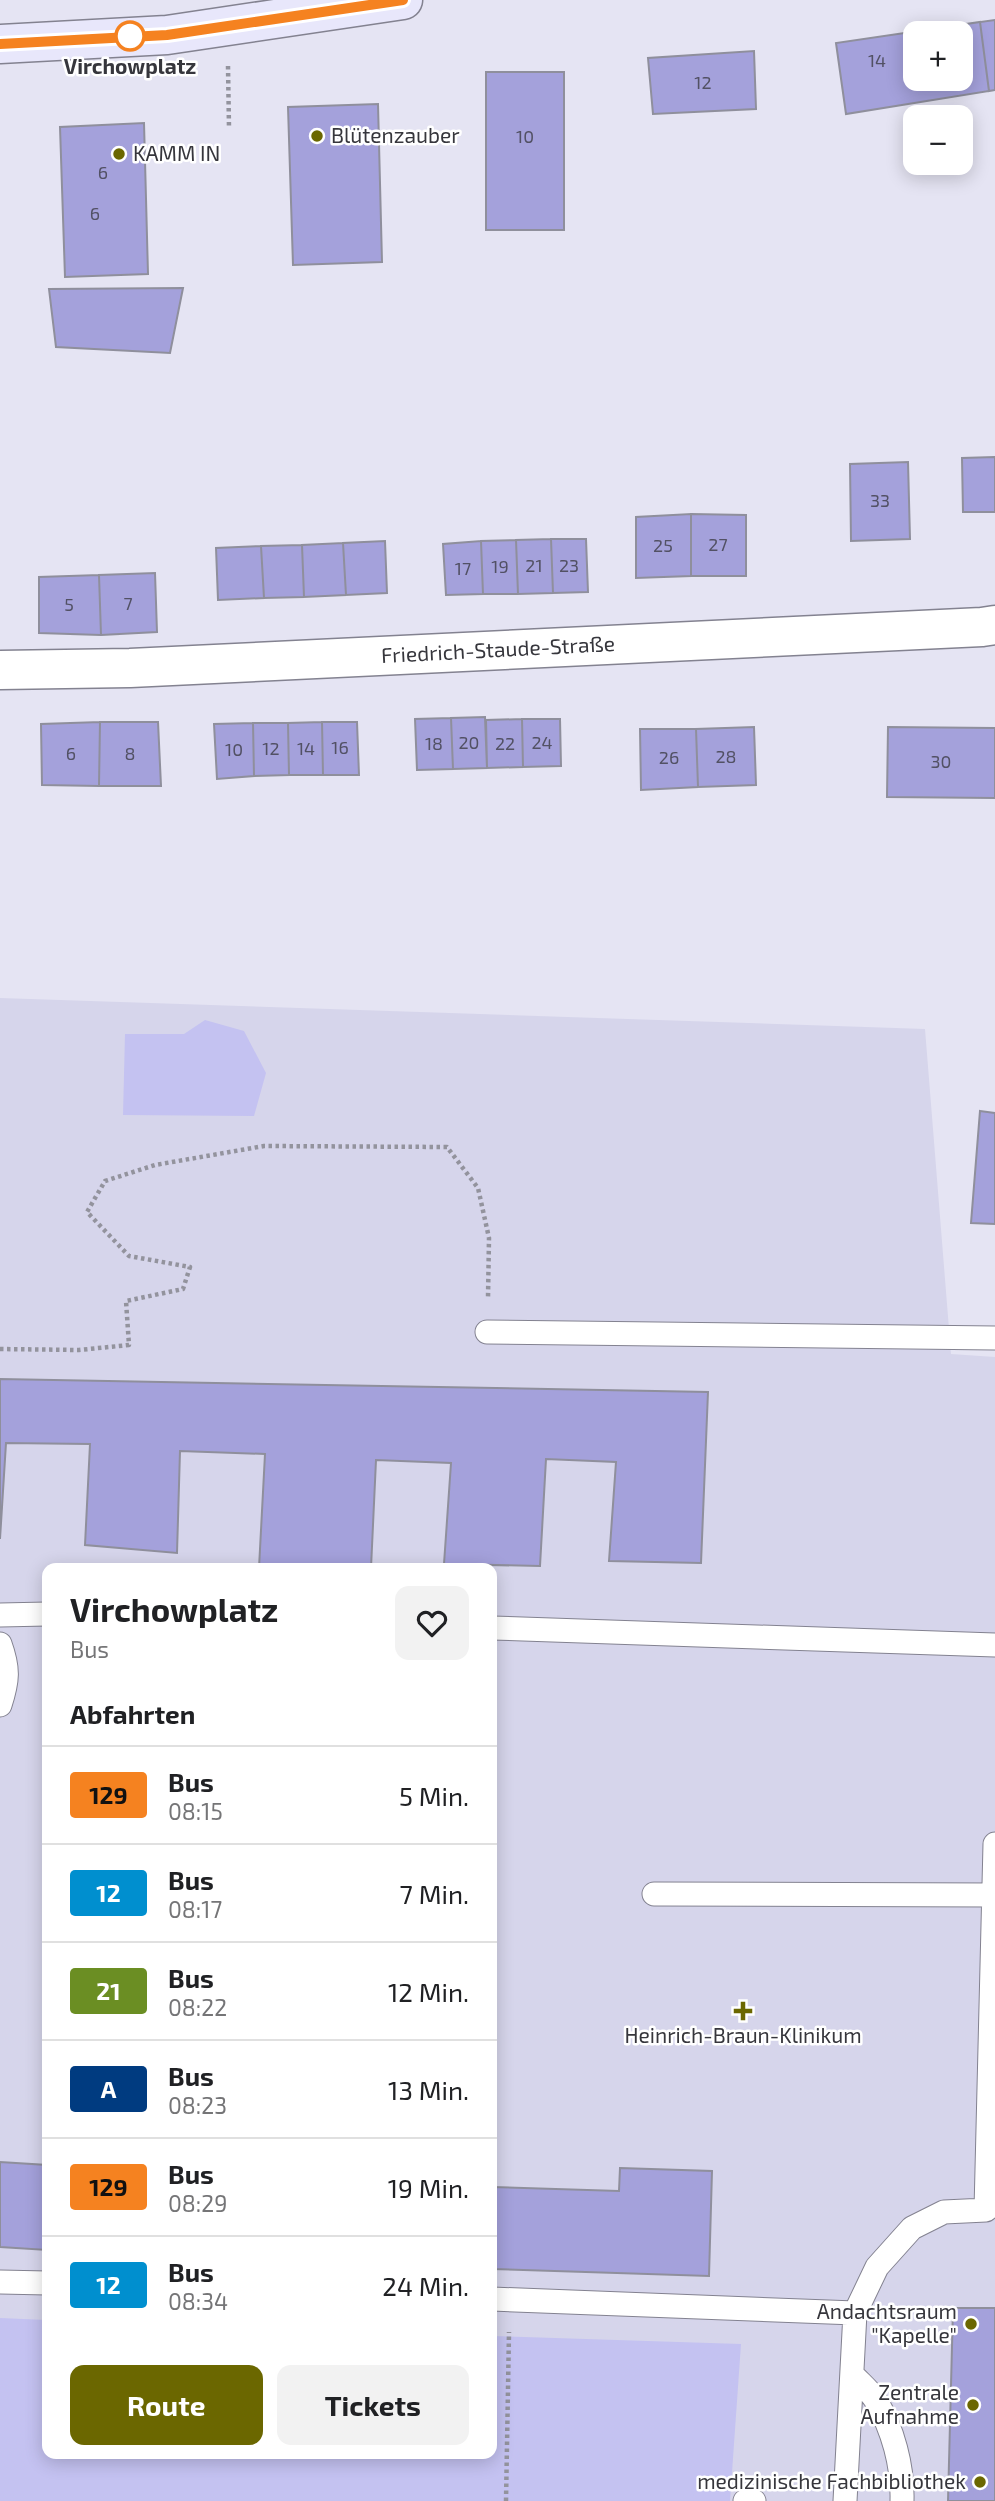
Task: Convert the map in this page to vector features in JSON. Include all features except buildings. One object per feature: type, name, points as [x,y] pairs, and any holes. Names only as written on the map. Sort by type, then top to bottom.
[{"type":"main road","points":[[0,44],[167,35],[403,0]]},
{"type":"street","name":"Friedrich-Staude-Straße","points":[[0,670],[130,668],[995,625]]},
{"type":"lane","points":[[488,1332],[995,1338]]},
{"type":"lane","points":[[0,1615],[42,1614]]},
{"type":"lane","points":[[497,1628],[995,1645]]},
{"type":"lane","points":[[0,1644],[7,1663],[8,1682],[0,1705]]},
{"type":"lane","points":[[845,2501],[855,2313],[877,2267],[912,2228],[944,2212],[990,2212],[995,1844]]},
{"type":"lane","points":[[654,1894],[994,1895]]},
{"type":"lane","points":[[0,2281],[42,2283]]},
{"type":"lane","points":[[501,2299],[855,2313]]},
{"type":"lane","points":[[852,2374],[874,2397],[893,2439],[903,2480],[902,2501]]},
{"type":"lane","points":[[745,2501],[754,2501]]},
{"type":"path","points":[[228,81],[229,128]]},
{"type":"path","points":[[0,1349],[79,1350],[129,1345],[126,1301],[183,1289],[190,1267],[130,1256],[87,1212],[105,1181],[155,1165],[264,1146],[447,1147],[478,1188],[489,1238],[488,1332]]},
{"type":"path","points":[[501,2299],[506,2501]]},
{"type":"shaded area","name":"Heinrich-Braun-Klinikum","points":[[0,998],[925,1029],[951,1354],[995,1357],[995,2501],[0,2501]]},
{"type":"shaded area","points":[[205,1020],[244,1031],[266,1073],[254,1116],[123,1115],[125,1034],[184,1034]]},
{"type":"shaded area","points":[[0,2318],[42,2320],[42,2459],[497,2459],[497,2336],[741,2344],[730,2501],[0,2501]]},
{"type":"bus line","name":"129","points":[[0,44],[167,35],[403,0]]},
{"type":"place","name":"Virchowplatz","points":[[130,36]]},
{"type":"place","name":"Blütenzauber","points":[[317,136]]},
{"type":"place","name":"KAMM IN","points":[[119,154]]},
{"type":"place","name":"Heinrich-Braun-Klinikum","points":[[743,2011]]},
{"type":"place","name":"Andachtsraum \"Kapelle\"","points":[[971,2324]]},
{"type":"place","name":"Zentrale Aufnahme","points":[[973,2405]]},
{"type":"place","name":"medizinische Fachbibliothek","points":[[980,2482]]}]
